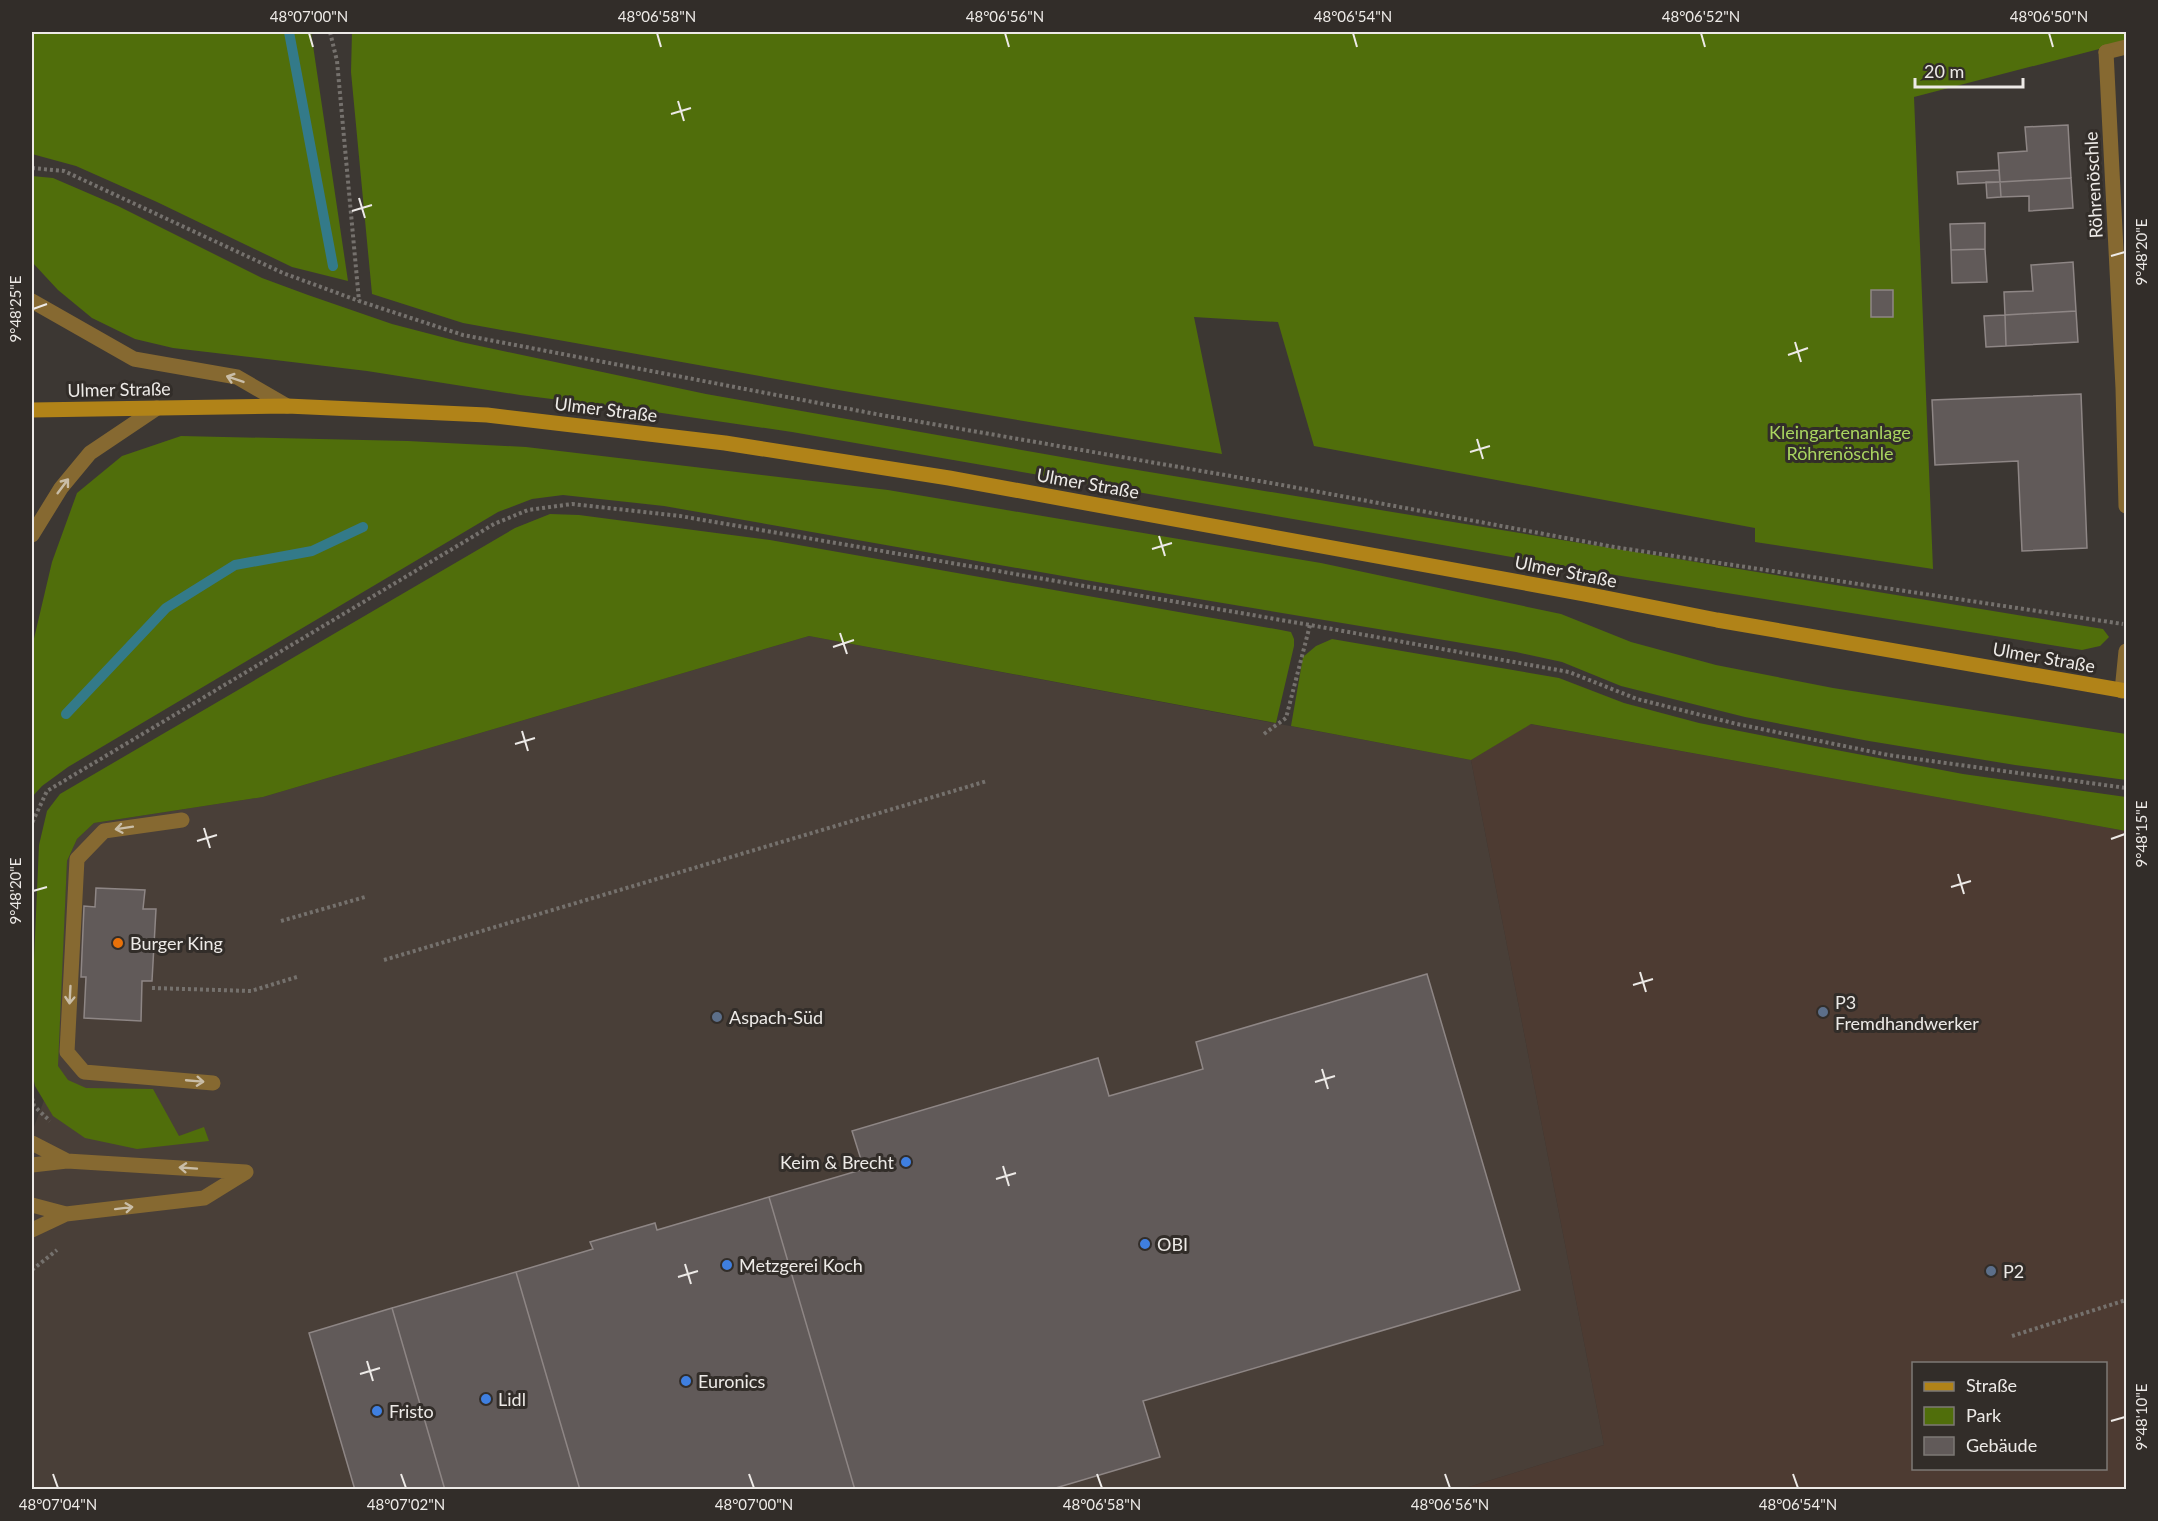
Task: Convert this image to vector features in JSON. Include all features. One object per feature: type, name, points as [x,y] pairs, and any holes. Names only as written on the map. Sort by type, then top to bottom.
[{"type":"main road","name":"Ulmer Straße","points":[[32,410],[287,406],[487,415],[725,443],[950,477],[1717,620],[2124,691]]},
{"type":"street","name":"Röhrenöschle","points":[[2127,47],[2106,52],[2125,388],[2127,506]]},
{"type":"street","points":[[32,301],[134,359],[237,377],[287,406]]},
{"type":"street","points":[[32,535],[61,488],[90,453],[157,408]]},
{"type":"street","points":[[2124,691],[2127,651]]},
{"type":"street","points":[[182,820],[104,831],[77,859],[68,1052],[84,1072],[213,1083]]},
{"type":"street","points":[[32,1143],[67,1161]]},
{"type":"street","points":[[32,1165],[67,1161],[246,1172],[204,1198],[66,1214],[32,1230]]},
{"type":"street","points":[[32,1205],[66,1214]]},
{"type":"path","points":[[330,32],[337,61],[358,301]]},
{"type":"path","points":[[32,168],[64,171],[283,273],[358,301],[464,334],[881,415],[1282,484],[1614,547],[2127,625]]},
{"type":"path","points":[[32,828],[32,823],[47,791],[494,525],[528,510],[572,504],[680,516],[1569,672],[1637,699],[1737,724],[1888,755],[2127,788]]},
{"type":"path","points":[[1263,734],[1286,718],[1310,625]]},
{"type":"path","points":[[384,960],[987,781]]},
{"type":"path","points":[[281,921],[365,897]]},
{"type":"path","points":[[153,988],[251,991],[297,976]]},
{"type":"path","points":[[2012,1336],[2127,1300]]},
{"type":"shaded area","name":"Aspach-Süd","points":[[809,636],[1471,760],[1604,1445],[1459,1490],[32,1490],[32,1132],[57,1066],[67,861],[77,839],[94,823],[263,797]]},
{"type":"shaded area","name":"P3 Fremdhandwerker","points":[[1530,724],[2126,831],[2126,1489],[1459,1490],[1604,1445],[1471,760]]},
{"type":"green space","points":[[32,32],[311,32],[348,281],[292,267],[76,166],[32,154]]},
{"type":"green space","name":"Kleingartenanlage Röhrenöschle","points":[[352,32],[2126,32],[2126,42],[1914,97],[1933,569],[1755,542],[1755,528],[1314,446],[1278,322],[1194,317],[1222,454],[832,389],[463,323],[372,294],[351,72]]},
{"type":"green space","points":[[32,176],[53,178],[118,206],[262,278],[392,324],[461,342],[706,394],[1107,465],[2103,629],[2109,637],[2100,646],[2082,650],[1627,577],[792,432],[520,395],[367,371],[173,348],[135,339],[92,318],[58,290],[32,262]]},
{"type":"green space","points":[[181,436],[408,441],[526,447],[888,490],[1321,563],[1561,614],[1631,642],[1716,665],[1833,688],[2126,734],[2126,780],[2015,765],[1869,741],[1745,717],[1621,686],[1562,662],[1516,652],[664,506],[563,495],[532,499],[498,512],[68,767],[42,786],[32,797],[32,647],[52,562],[77,493],[122,456]]},
{"type":"green space","points":[[550,514],[579,515],[770,540],[1281,630],[1291,632],[1294,646],[1276,723],[809,636],[263,797],[94,823],[77,839],[67,861],[58,1066],[68,1080],[86,1088],[153,1089],[179,1136],[204,1127],[209,1141],[137,1149],[85,1138],[53,1116],[35,1086],[32,1071],[32,1005],[39,845],[47,811],[60,794],[515,528]]},
{"type":"green space","points":[[1332,639],[1559,678],[1624,703],[1699,723],[1963,774],[2126,797],[2126,831],[1531,724],[1471,760],[1291,726],[1303,657],[1316,646]]},
{"type":"building","points":[[2068,125],[2071,178],[2000,182],[1998,153],[2027,151],[2025,127]]},
{"type":"building","points":[[1999,170],[2000,182],[1958,184],[1957,172]]},
{"type":"building","points":[[2071,178],[2073,208],[2029,211],[2029,196],[2001,197],[2000,182]]},
{"type":"building","points":[[1986,182],[2000,182],[2001,197],[1987,198]]},
{"type":"building","points":[[1985,223],[1985,249],[1951,250],[1950,224]]},
{"type":"building","points":[[1985,249],[1987,282],[1952,283],[1951,250]]},
{"type":"building","points":[[2073,262],[2076,311],[2005,315],[2004,292],[2033,291],[2031,265]]},
{"type":"building","points":[[1871,290],[1893,290],[1893,317],[1871,317]]},
{"type":"building","points":[[2076,311],[2078,342],[2006,346],[2005,315]]},
{"type":"building","points":[[2005,315],[2006,346],[1986,347],[1984,316]]},
{"type":"building","points":[[2081,394],[2087,548],[2022,551],[2018,461],[1935,465],[1932,400]]},
{"type":"building","name":"Burger King","points":[[96,888],[145,890],[143,909],[156,909],[152,981],[142,981],[141,1021],[84,1018],[86,977],[81,977],[84,906],[95,907]]},
{"type":"building","name":"OBI","points":[[1427,974],[1520,1290],[1143,1401],[1160,1457],[1049,1490],[855,1490],[769,1197],[864,1169],[852,1131],[1098,1058],[1109,1096],[1203,1069],[1196,1042]]},
{"type":"building","name":"Euronics","points":[[769,1197],[855,1490],[580,1490],[516,1272],[593,1249],[590,1242],[655,1223],[657,1230]]},
{"type":"building","name":"Lidl","points":[[516,1272],[580,1490],[445,1490],[392,1308]]},
{"type":"building","name":"Fristo","points":[[392,1308],[445,1490],[355,1490],[309,1333]]},
{"type":"waterway","points":[[289,32],[333,266]]},
{"type":"waterway","points":[[66,714],[166,608],[235,565],[312,551],[363,527]]},
{"type":"place","name":"Burger King","points":[[118,943]]},
{"type":"place","name":"P3 Fremdhandwerker","points":[[1823,1012]]},
{"type":"place","name":"Aspach-Süd","points":[[717,1017]]},
{"type":"place","name":"Keim & Brecht","points":[[906,1162]]},
{"type":"place","name":"OBI","points":[[1145,1244]]},
{"type":"place","name":"Metzgerei Koch","points":[[727,1265]]},
{"type":"place","name":"P2","points":[[1991,1271]]},
{"type":"place","name":"Euronics","points":[[686,1381]]},
{"type":"place","name":"Lidl","points":[[486,1399]]},
{"type":"place","name":"Fristo","points":[[377,1411]]}]
